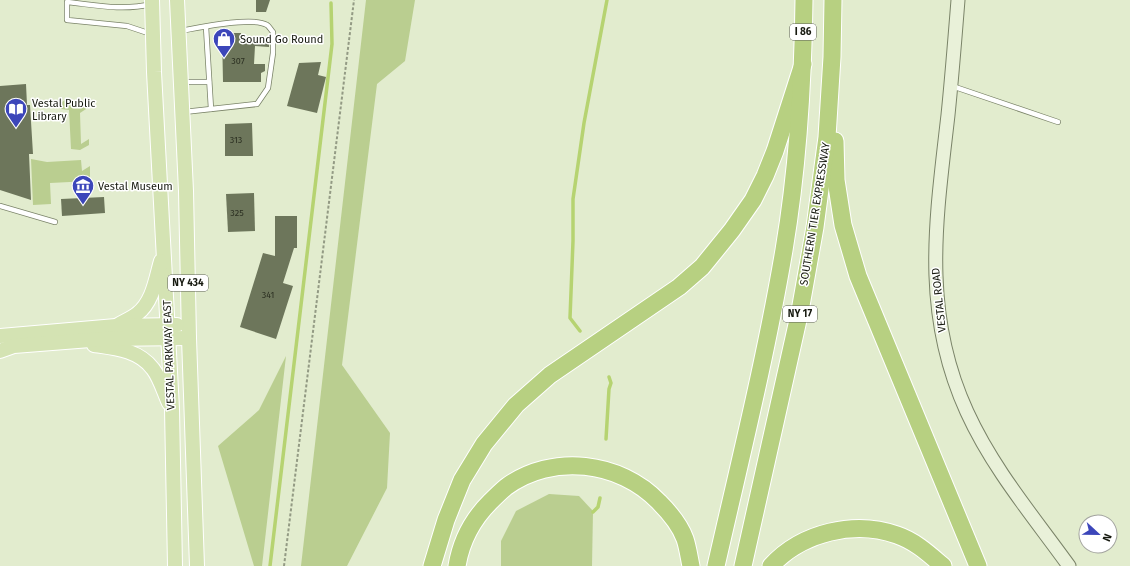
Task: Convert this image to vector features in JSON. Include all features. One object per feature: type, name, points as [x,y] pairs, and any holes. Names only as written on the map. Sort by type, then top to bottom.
[{"type":"highway","name":"I 86","points":[[802,64],[804,0]]},
{"type":"highway","name":"SOUTHERN TIER EXPRESSWAY","points":[[743,566],[800,310],[815,227],[827,137],[832,58],[833,0]]},
{"type":"highway","points":[[832,58],[836,180],[843,225],[858,276],[978,566]]},
{"type":"highway","points":[[432,566],[446,520],[462,480],[484,444],[516,405],[550,375],[679,287],[702,267],[732,230],[753,200],[765,176],[775,151],[802,64]]},
{"type":"highway","name":"NY 17","points":[[716,566],[764,352],[784,250],[796,164],[802,64]]},
{"type":"highway","points":[[457,566],[466,536],[483,509],[505,488],[523,477],[553,467],[584,466],[603,469],[628,478],[649,492],[670,513],[685,539],[691,566]]},
{"type":"highway","points":[[771,566],[775,561],[800,543],[822,534],[850,528],[876,529],[898,535],[922,549],[943,566]]},
{"type":"main road","name":"VESTAL PARKWAY EAST","points":[[177,0],[186,191],[197,566]]},
{"type":"main road","name":"VESTAL PARKWAY EAST","points":[[152,2],[172,409],[175,566]]},
{"type":"main road","points":[[116,326],[138,314],[144,307],[152,293],[164,249]]},
{"type":"main road","points":[[0,336],[116,326],[168,331],[189,331]]},
{"type":"main road","points":[[0,351],[14,346],[103,339],[168,331]]},
{"type":"main road","points":[[66,342],[131,352],[145,360],[154,370],[172,409]]},
{"type":"street","name":"VESTAL ROAD","points":[[958,0],[935,244],[935,270],[938,304],[947,356],[958,390],[984,446],[1006,481],[1069,566]]},
{"type":"lane","points":[[152,2],[138,7],[118,8],[68,2],[67,20],[127,26],[153,34]]},
{"type":"lane","points":[[178,32],[216,25],[253,22],[267,25],[273,32],[273,53],[268,88],[257,104],[182,113]]},
{"type":"lane","points":[[206,27],[211,109]]},
{"type":"lane","points":[[181,82],[209,82]]},
{"type":"lane","points":[[951,85],[1058,122]]},
{"type":"lane","points":[[0,206],[55,222]]},
{"type":"path","points":[[284,566],[354,0]]},
{"type":"green space","points":[[366,0],[415,0],[405,61],[377,84],[342,365],[390,433],[387,488],[347,566],[301,566]]},
{"type":"green space","points":[[65,100],[84,100],[86,109],[80,113],[81,144],[89,139],[89,145],[80,150],[71,149],[69,110],[61,109],[62,102]]},
{"type":"green space","points":[[31,159],[47,162],[81,160],[82,171],[90,166],[90,181],[50,183],[51,204],[33,205]]},
{"type":"green space","points":[[286,356],[262,566],[254,566],[218,446],[259,410]]},
{"type":"green space","points":[[549,494],[579,496],[593,511],[592,566],[501,566],[501,541],[516,511]]},
{"type":"building","points":[[256,0],[270,0],[266,12],[256,12]]},
{"type":"building","points":[[222,33],[241,33],[241,37],[254,37],[269,40],[269,47],[255,46],[254,64],[265,64],[265,71],[261,73],[261,82],[223,82]]},
{"type":"building","points":[[321,62],[318,75],[326,77],[317,113],[287,106],[299,63]]},
{"type":"building","name":"Vestal Public Library","points":[[26,84],[27,105],[30,105],[33,154],[29,154],[31,200],[0,190],[0,86]]},
{"type":"building","points":[[252,123],[253,156],[225,156],[225,124]]},
{"type":"building","points":[[254,193],[255,231],[228,232],[226,194]]},
{"type":"building","name":"Vestal Museum","points":[[104,197],[105,213],[62,216],[61,199]]},
{"type":"building","points":[[275,216],[297,216],[297,248],[294,248],[283,283],[293,286],[276,339],[240,327],[263,253],[275,256]]},
{"type":"waterway","points":[[580,331],[570,318],[573,199],[584,123],[607,0]]},
{"type":"waterway","points":[[270,566],[332,44],[331,3]]},
{"type":"waterway","points":[[606,439],[609,389],[611,383],[609,377]]},
{"type":"waterway","points":[[593,512],[598,507],[600,498]]},
{"type":"place","name":"Sound Go Round","points":[[224,58]]},
{"type":"place","name":"Vestal Public Library","points":[[16,128]]},
{"type":"place","name":"Vestal Museum","points":[[83,206]]}]
